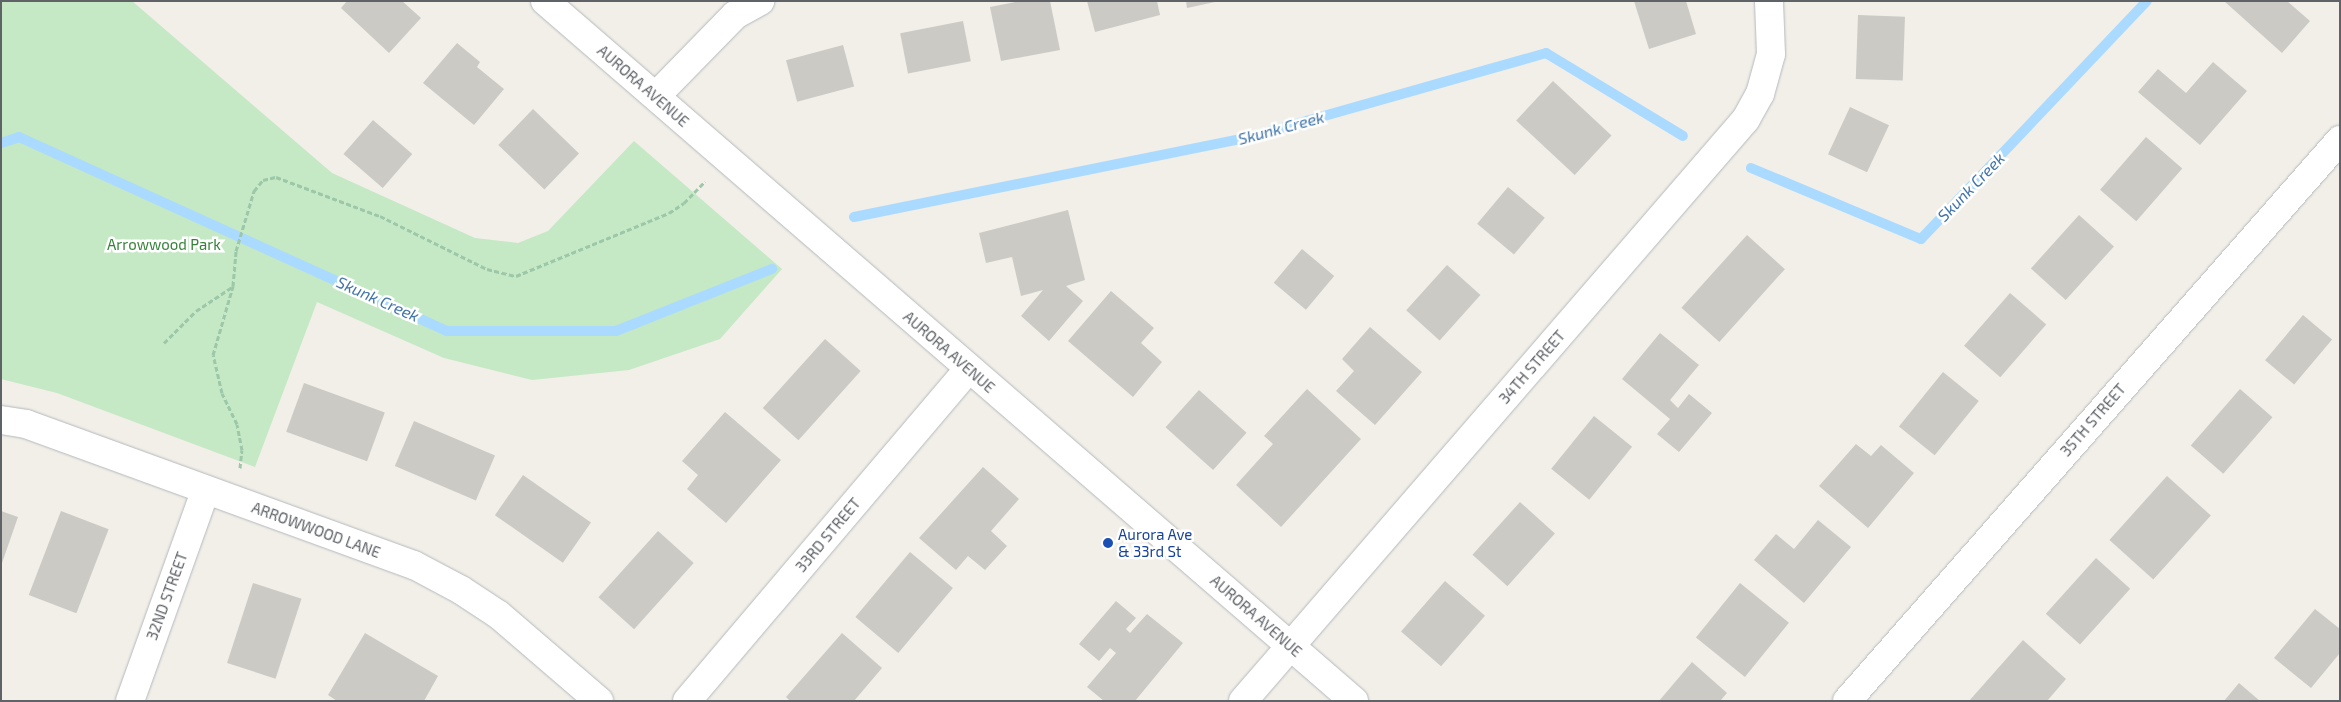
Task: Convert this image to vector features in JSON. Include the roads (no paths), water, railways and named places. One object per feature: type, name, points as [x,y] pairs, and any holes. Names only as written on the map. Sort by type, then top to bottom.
[{"type":"street","name":"AURORA AVENUE","points":[[545,1],[1354,701]]},
{"type":"street","points":[[656,96],[735,15],[760,1]]},
{"type":"street","name":"34TH STREET","points":[[1243,701],[1746,119],[1760,94],[1772,54],[1771,6]]},
{"type":"street","name":"35TH STREET","points":[[1847,701],[2340,140]]},
{"type":"street","name":"33RD STREET","points":[[686,701],[969,369]]},
{"type":"street","name":"ARROWWOOD LANE","points":[[1,420],[26,424],[205,491],[414,565],[461,590],[499,615],[599,701]]},
{"type":"street","name":"32ND STREET","points":[[130,701],[205,491]]},
{"type":"waterway","name":"Skunk Creek","points":[[1751,168],[1921,239],[2147,1]]},
{"type":"waterway","name":"Skunk Creek","points":[[854,217],[1246,138],[1546,53],[1683,136]]},
{"type":"waterway","name":"Skunk Creek","points":[[1,143],[19,137],[447,331],[616,331],[772,269]]},
{"type":"place","name":"Aurora Ave & 33rd St","points":[[1108,543]]},
{"type":"park label","name":"Arrowwood Park","points":[[164,245]]}]
